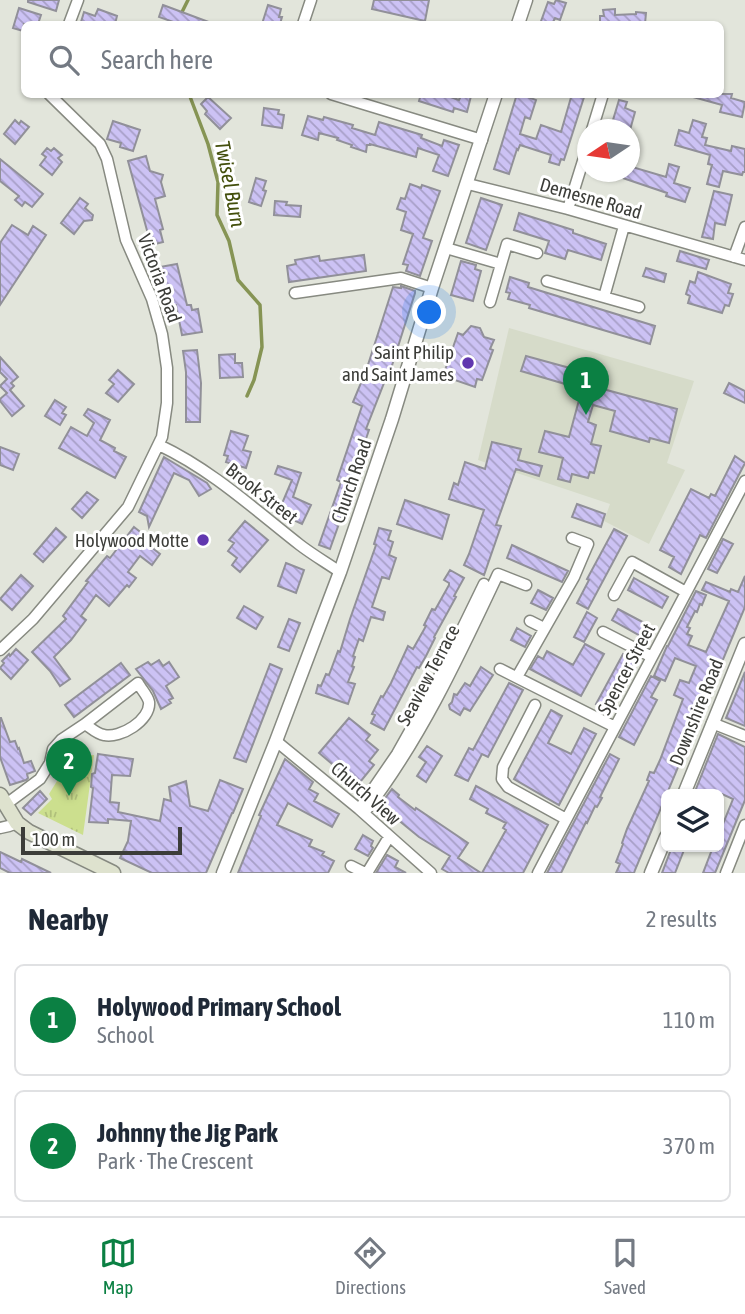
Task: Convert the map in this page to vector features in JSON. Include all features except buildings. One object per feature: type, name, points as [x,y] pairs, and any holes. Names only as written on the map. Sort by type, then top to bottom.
[{"type":"main road","points":[[3,800],[17,823],[29,832],[113,873]]},
{"type":"street","points":[[70,21],[78,0]]},
{"type":"street","points":[[304,21],[311,0]]},
{"type":"street","points":[[519,21],[526,0]]},
{"type":"street","name":"Victoria Road","points":[[0,650],[33,619],[128,508],[159,445],[165,420],[167,386],[164,343],[146,283],[126,240],[107,159],[100,144],[53,98]]},
{"type":"street","points":[[344,98],[482,140]]},
{"type":"street","name":"Church Road","points":[[223,873],[340,572],[495,98]]},
{"type":"street","points":[[595,119],[602,98]]},
{"type":"street","points":[[568,209],[577,179]]},
{"type":"street","name":"Demesne Road","points":[[468,184],[568,209],[739,259]]},
{"type":"street","points":[[604,297],[624,226]]},
{"type":"street","points":[[739,259],[745,227]]},
{"type":"street","points":[[490,302],[508,244],[537,253]]},
{"type":"street","points":[[446,248],[502,264]]},
{"type":"street","points":[[295,293],[401,278],[432,288]]},
{"type":"street","points":[[547,281],[639,307]]},
{"type":"street","name":"Brook Street","points":[[159,445],[191,461],[222,482],[302,547],[340,572]]},
{"type":"street","name":"Spencer Street","points":[[538,873],[745,481]]},
{"type":"street","points":[[517,677],[574,577],[588,544],[572,538]]},
{"type":"street","points":[[614,595],[632,562],[686,592]]},
{"type":"street","name":"Seaview Terrace","points":[[361,811],[388,781],[417,735],[498,575],[526,585]]},
{"type":"street","points":[[361,811],[422,708],[484,584]]},
{"type":"street","points":[[530,621],[544,628]]},
{"type":"street","points":[[603,632],[652,657]]},
{"type":"street","name":"Downshire Road","points":[[686,789],[745,644]]},
{"type":"street","points":[[500,669],[615,727]]},
{"type":"street","points":[[3,800],[40,779],[50,763],[53,749],[61,740],[138,683],[149,701],[148,712],[132,729],[115,736],[102,735],[85,724]]},
{"type":"street","points":[[535,705],[503,767],[502,779],[508,787],[566,819]]},
{"type":"street","points":[[712,723],[745,736]]},
{"type":"street","name":"Church View","points":[[276,741],[431,873]]},
{"type":"street","points":[[0,828],[17,823]]},
{"type":"street","points":[[726,873],[745,825]]},
{"type":"street","points":[[351,866],[366,873],[389,836]]},
{"type":"street","points":[[651,873],[661,849]]},
{"type":"shaded area","points":[[509,328],[694,381],[667,463],[685,470],[649,544],[604,521],[610,504],[478,460]]},
{"type":"green space","points":[[94,755],[83,835],[38,813],[52,799],[49,794],[62,773],[81,756]]},
{"type":"waterway","name":"Twisel Burn","points":[[181,14],[188,0]]},
{"type":"waterway","name":"Twisel Burn","points":[[191,98],[208,144],[218,182],[217,215],[229,241],[238,280],[260,305],[262,347],[247,396]]},
{"type":"place","name":"Saint Philip and Saint James","points":[[468,363]]},
{"type":"place","name":"Holywood Primary School","points":[[586,415]]},
{"type":"place","name":"Holywood Motte","points":[[203,540]]},
{"type":"place","name":"Johnny the Jig Park","points":[[69,796]]}]
